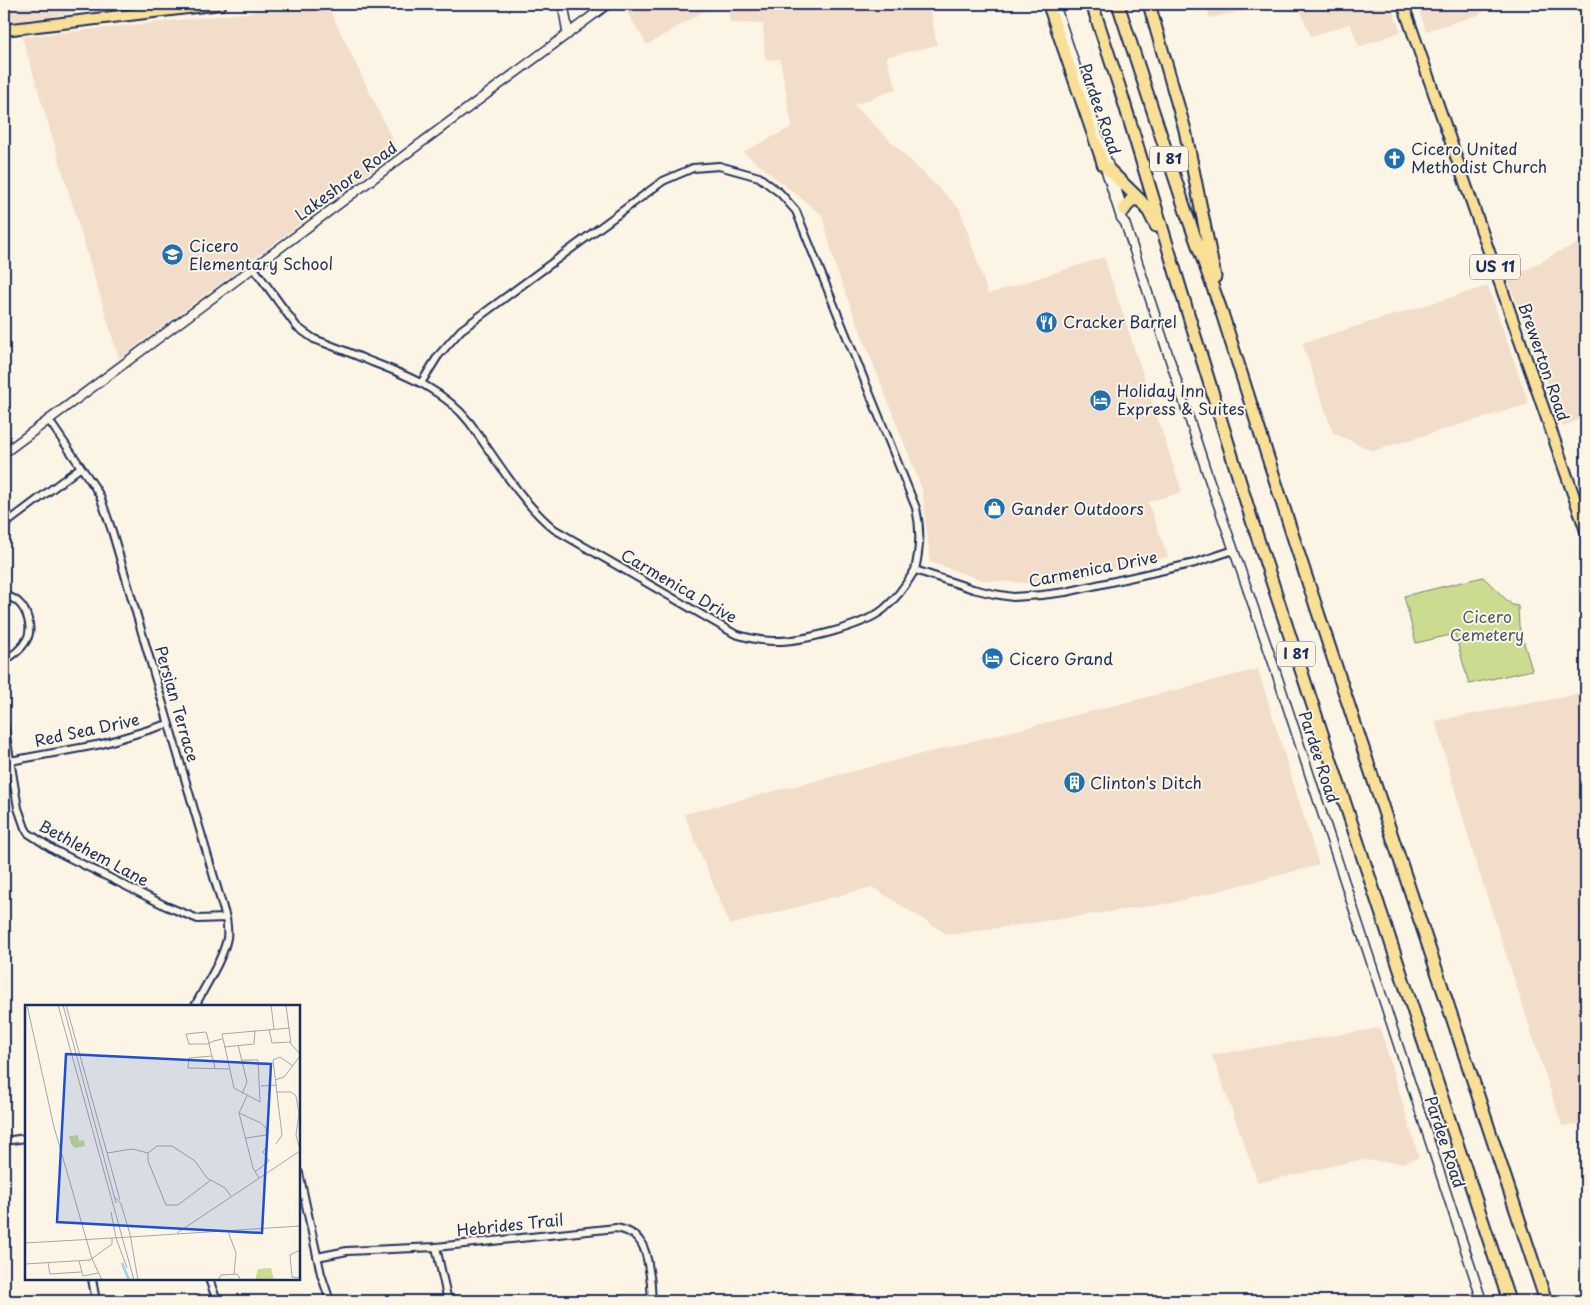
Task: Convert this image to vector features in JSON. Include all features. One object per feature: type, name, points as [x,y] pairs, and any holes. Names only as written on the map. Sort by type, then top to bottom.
[{"type":"highway","name":"I 81","points":[[1092,4],[1253,524],[1509,1301]]},
{"type":"highway","name":"I 81","points":[[1118,4],[1222,313],[1546,1301]]},
{"type":"highway","points":[[1149,4],[1185,130],[1222,313]]},
{"type":"highway","points":[[1103,164],[1140,200],[1154,220],[1173,262]]},
{"type":"highway","points":[[1124,210],[1132,200],[1140,200]]},
{"type":"main road","points":[[4,30],[221,4]]},
{"type":"main road","points":[[563,4],[568,34]]},
{"type":"main road","name":"Pardee Road","points":[[1048,4],[1103,164]]},
{"type":"main road","name":"Brewerton Road","points":[[1403,4],[1586,531]]},
{"type":"street","name":"Lakeshore Road","points":[[4,453],[608,4]]},
{"type":"street","name":"Pardee Road","points":[[1055,4],[1124,210],[1125,223]]},
{"type":"street","name":"Pardee Road","points":[[1103,164],[1121,218],[1125,223],[1209,479],[1272,660],[1482,1301]]},
{"type":"street","points":[[421,383],[438,356],[461,330],[663,181],[693,168],[719,166],[759,177],[780,194],[796,211],[916,508],[920,526],[920,537],[915,570]]},
{"type":"street","name":"Carmenica Drive","points":[[253,267],[304,334],[407,376],[433,390],[462,413],[528,504],[554,529],[735,634],[774,642],[793,640],[850,627],[883,610],[904,588],[915,570],[973,589],[1013,597],[1066,592],[1195,563],[1234,550]]},
{"type":"street","name":"Persian Terrace","points":[[48,419],[100,496],[226,918],[228,932],[224,946],[195,1005]]},
{"type":"street","points":[[4,525],[81,467]]},
{"type":"street","points":[[4,595],[13,598],[24,608],[30,632],[22,648],[4,662]]},
{"type":"street","name":"Bethlehem Lane","points":[[4,723],[18,808],[25,828],[32,836],[54,850],[166,906],[198,919],[226,918]]},
{"type":"street","name":"Red Sea Drive","points":[[10,761],[102,744],[168,724]]},
{"type":"street","points":[[4,1141],[25,1138]]},
{"type":"street","points":[[300,1178],[317,1257],[330,1301]]},
{"type":"street","name":"Hebrides Trail","points":[[317,1257],[346,1251],[436,1247],[607,1229],[624,1229],[631,1232],[641,1242],[647,1254],[651,1281],[651,1301]]},
{"type":"street","points":[[436,1247],[448,1301]]},
{"type":"street","points":[[92,1280],[96,1301]]},
{"type":"street","points":[[209,1280],[218,1301]]},
{"type":"shaded area","points":[[4,4],[131,4],[4,23]]},
{"type":"shaded area","name":"Cicero Elementary School","points":[[327,4],[398,151],[119,359],[22,37]]},
{"type":"shaded area","points":[[622,4],[716,4],[647,45]]},
{"type":"shaded area","points":[[727,4],[929,4],[937,45],[886,57],[897,89],[854,105],[960,209],[988,294],[1104,257],[1182,492],[1148,502],[1168,557],[1050,585],[981,580],[930,562],[922,489],[836,269],[822,215],[743,152],[792,127],[780,59],[765,60],[763,24],[730,23]]},
{"type":"shaded area","points":[[1207,4],[1277,4],[1209,18]]},
{"type":"shaded area","points":[[1297,4],[1390,4],[1401,32],[1359,47],[1350,24],[1311,36]]},
{"type":"shaded area","points":[[1417,4],[1491,4],[1478,15],[1426,31]]},
{"type":"shaded area","points":[[1586,240],[1586,416],[1563,427],[1508,280],[1558,252]]},
{"type":"shaded area","points":[[1488,286],[1529,404],[1373,451],[1333,433],[1302,343]]},
{"type":"shaded area","points":[[1258,669],[1319,865],[1172,903],[948,935],[872,887],[730,925],[684,814]]},
{"type":"shaded area","points":[[1586,693],[1586,1123],[1562,1126],[1476,863],[1435,721]]},
{"type":"shaded area","points":[[1380,1028],[1419,1157],[1403,1163],[1359,1160],[1258,1183],[1212,1055]]},
{"type":"green space","name":"Cicero Cemetery","points":[[1483,577],[1512,605],[1518,606],[1519,626],[1532,670],[1469,684],[1455,634],[1416,643],[1404,596]]},
{"type":"place","name":"Cicero United Methodist Church","points":[[1395,158]]},
{"type":"place","name":"Cicero Elementary School","points":[[173,255]]},
{"type":"place","name":"Cracker Barrel","points":[[1047,322]]},
{"type":"place","name":"Holiday Inn Express & Suites","points":[[1101,400]]},
{"type":"place","name":"Gander Outdoors","points":[[995,509]]},
{"type":"place","name":"Cicero Grand","points":[[993,659]]},
{"type":"place","name":"Clinton's Ditch","points":[[1074,783]]}]
